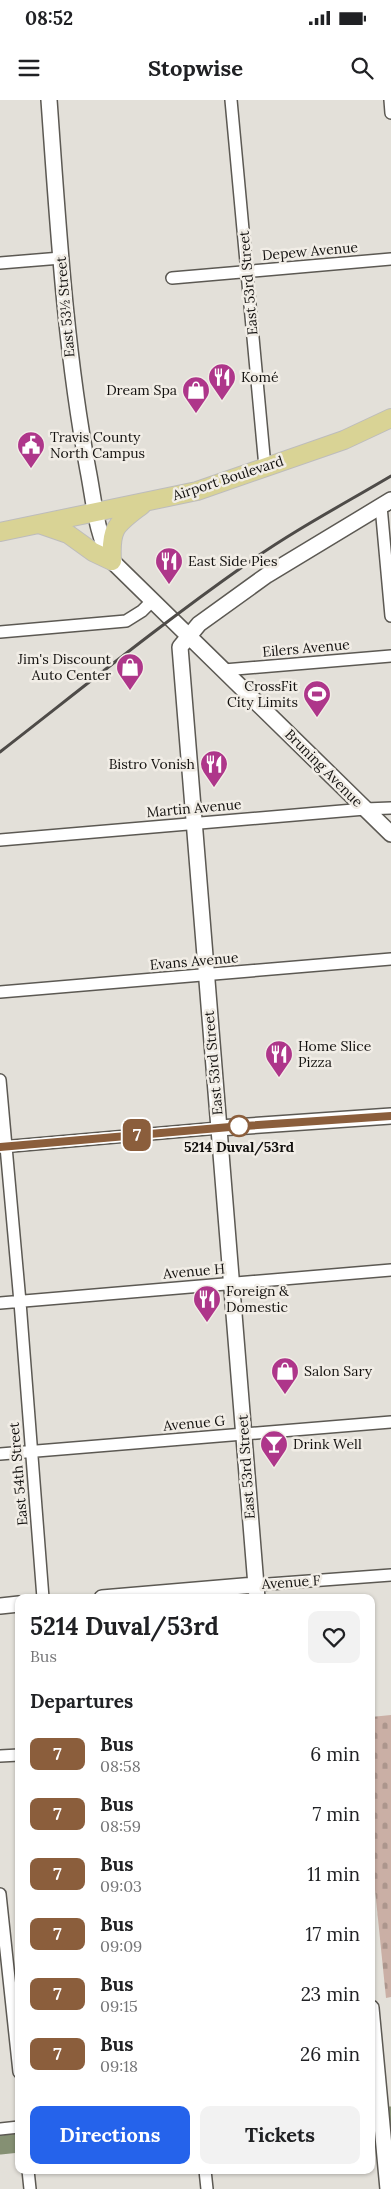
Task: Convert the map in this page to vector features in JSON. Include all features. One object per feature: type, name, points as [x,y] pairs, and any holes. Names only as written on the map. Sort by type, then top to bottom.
[{"type":"main road","name":"Airport Boulevard","points":[[0,532],[197,491],[344,440],[391,418]]},
{"type":"main road","points":[[38,524],[68,534],[93,552],[112,561],[111,541],[114,531],[121,521],[146,502]]},
{"type":"street","name":"East 53½ Street","points":[[49,100],[61,258],[74,390],[96,513]]},
{"type":"street","name":"East 53rd Street","points":[[231,100],[265,467]]},
{"type":"street","points":[[390,100],[391,113]]},
{"type":"street","points":[[0,263],[61,258]]},
{"type":"street","name":"Depew Avenue","points":[[172,278],[391,258]]},
{"type":"street","points":[[189,635],[209,617],[267,575],[388,504],[391,616]]},
{"type":"street","points":[[0,632],[126,621],[142,611],[153,600],[112,561],[101,539],[96,513]]},
{"type":"street","name":"Bruning Avenue","points":[[153,600],[391,834]]},
{"type":"street","name":"East 53rd Street","points":[[189,635],[180,647],[256,1591]]},
{"type":"street","name":"Eilers Avenue","points":[[224,670],[391,656]]},
{"type":"street","name":"Martin Avenue","points":[[0,840],[391,808]]},
{"type":"street","name":"Evans Avenue","points":[[0,992],[391,959]]},
{"type":"street","name":"East 54th Street","points":[[0,1080],[3,1146],[20,1302],[43,1594]]},
{"type":"street","points":[[3,1146],[391,1116]]},
{"type":"street","name":"Avenue H","points":[[0,1303],[391,1270]]},
{"type":"street","name":"Avenue G","points":[[0,1454],[391,1422]]},
{"type":"street","name":"Avenue F","points":[[190,1594],[256,1591],[391,1575]]},
{"type":"street","points":[[0,1606],[15,1604]]},
{"type":"street","points":[[0,1756],[15,1755]]},
{"type":"street","points":[[0,1894],[15,2035]]},
{"type":"street","points":[[375,2096],[381,2118],[388,2168],[388,2189]]},
{"type":"street","points":[[0,2129],[15,2127]]},
{"type":"street","points":[[28,2174],[30,2189]]},
{"type":"street","points":[[205,2174],[207,2189]]},
{"type":"green space","points":[[391,1715],[391,1997],[386,1998],[375,1889],[375,1717]]},
{"type":"waterway","points":[[375,2118],[391,2116]]},
{"type":"waterway","points":[[0,2145],[15,2143]]},
{"type":"railway","points":[[0,752],[152,633],[245,565],[298,530],[391,476]]},
{"type":"bus line","name":"7","points":[[0,1147],[230,1127],[391,1116]]},
{"type":"place","name":"Komé","points":[[222,401]]},
{"type":"place","name":"Dream Spa","points":[[196,414]]},
{"type":"place","name":"Travis County North Campus","points":[[31,469]]},
{"type":"place","name":"East Side Pies","points":[[169,585]]},
{"type":"place","name":"Jim's Discount Auto Center","points":[[130,691]]},
{"type":"place","name":"CrossFit City Limits","points":[[317,718]]},
{"type":"place","name":"Bistro Vonish","points":[[214,788]]},
{"type":"place","name":"Home Slice Pizza","points":[[279,1078]]},
{"type":"place","name":"5214 Duval/53rd","points":[[239,1126]]},
{"type":"place","name":"Foreign & Domestic","points":[[207,1323]]},
{"type":"place","name":"Salon Sary","points":[[285,1395]]},
{"type":"place","name":"Drink Well","points":[[274,1468]]}]
